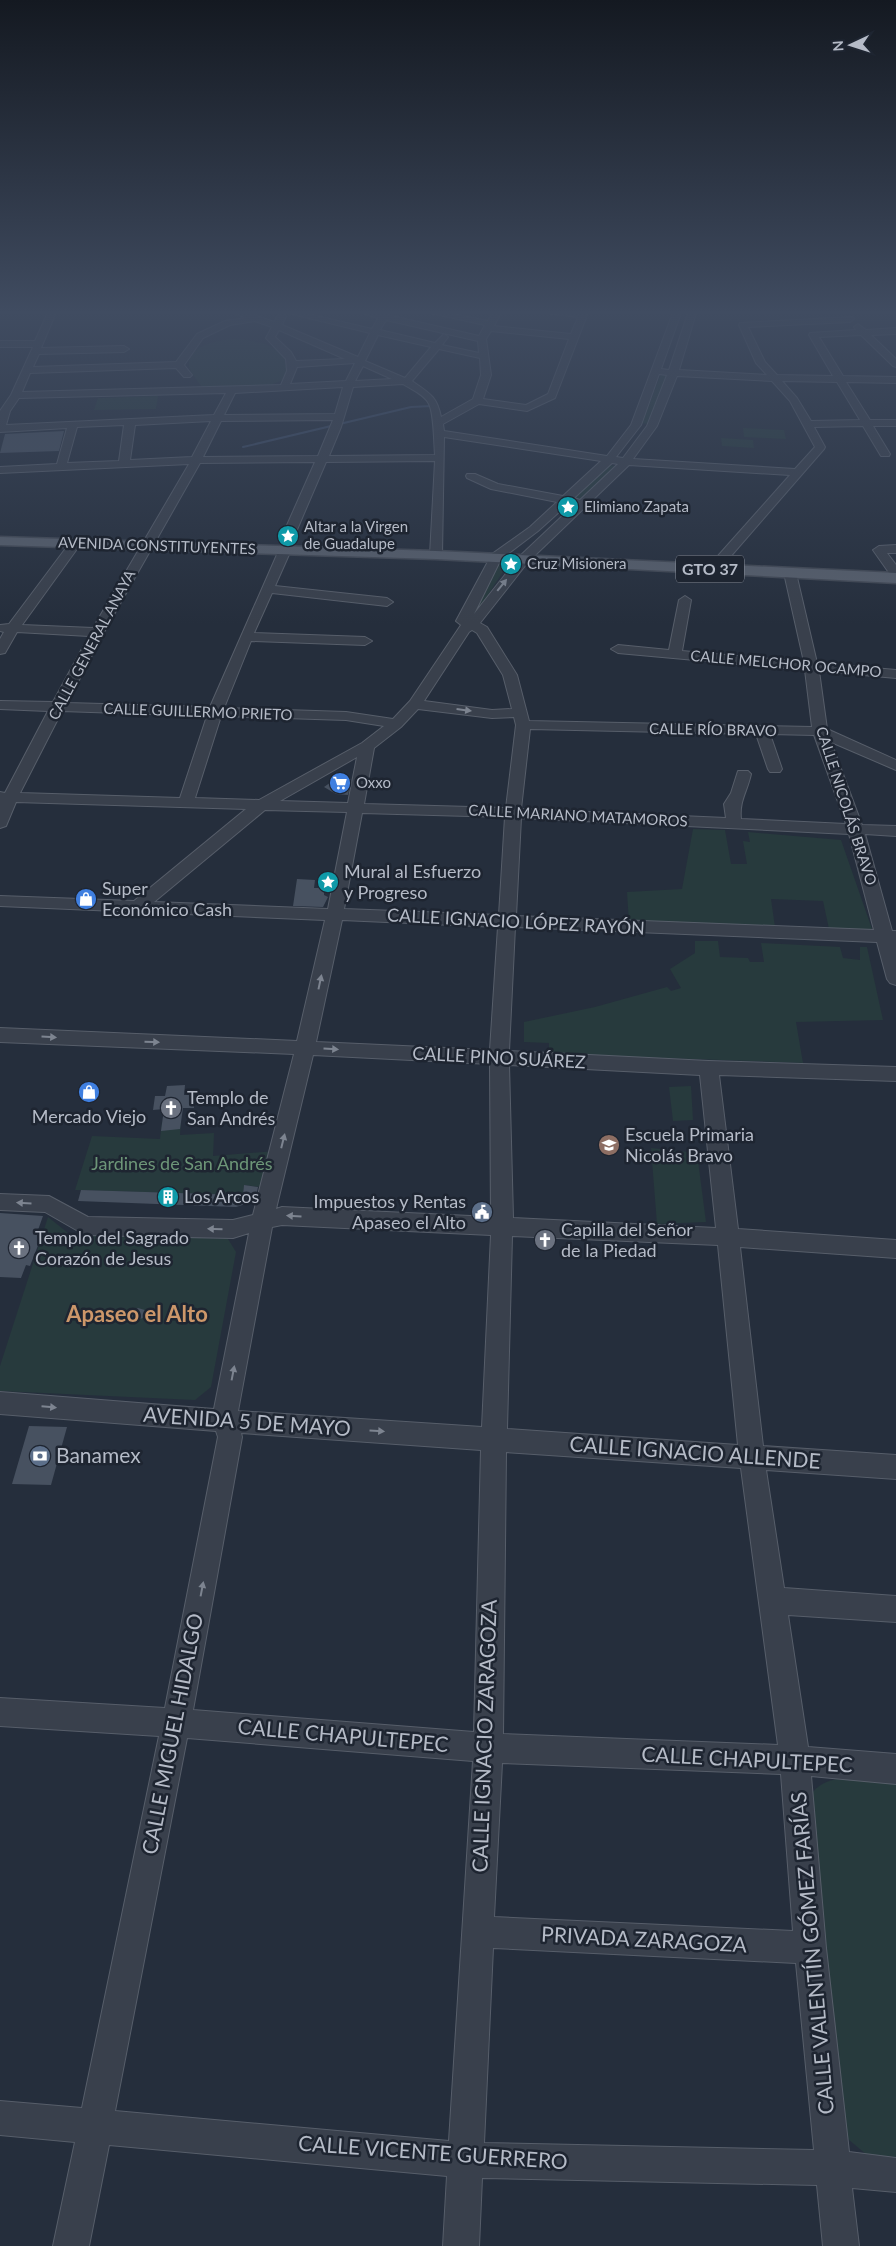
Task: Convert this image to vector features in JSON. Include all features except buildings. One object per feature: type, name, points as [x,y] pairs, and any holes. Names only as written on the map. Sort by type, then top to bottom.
[{"type":"main road","name":"AVENIDA CONSTITUYENTES","points":[[0,540],[524,559]]},
{"type":"main road","name":"GTO 37","points":[[524,559],[896,578]]},
{"type":"street","points":[[2,415],[0,429],[217,418],[337,422]]},
{"type":"street","name":"CALLE GENERAL ANAYA","points":[[0,823],[5,797],[58,708],[97,632],[196,460],[219,415]]},
{"type":"street","points":[[290,532],[339,415]]},
{"type":"street","points":[[436,555],[440,458],[437,429],[440,415]]},
{"type":"street","points":[[437,429],[457,415]]},
{"type":"street","points":[[466,625],[496,558],[534,529],[609,460],[636,424],[640,415]]},
{"type":"street","points":[[137,907],[260,806],[367,746],[396,724],[415,704],[466,625],[524,559],[626,462],[652,426],[656,415]]},
{"type":"street","points":[[713,569],[820,447],[803,415]]},
{"type":"street","points":[[861,415],[884,454]]},
{"type":"street","points":[[124,464],[130,422]]},
{"type":"street","points":[[808,424],[896,423]]},
{"type":"street","points":[[636,424],[652,426]]},
{"type":"street","points":[[61,467],[74,425]]},
{"type":"street","points":[[437,429],[609,460],[799,472]]},
{"type":"street","points":[[0,470],[196,460],[440,458]]},
{"type":"street","points":[[472,476],[495,486],[582,503]]},
{"type":"street","points":[[534,529],[552,533]]},
{"type":"street","points":[[0,650],[6,628],[76,542]]},
{"type":"street","points":[[896,549],[879,550],[896,574]]},
{"type":"street","points":[[186,803],[215,713],[246,636],[285,550]]},
{"type":"street","name":"CALLE NICOLÁS BRAVO","points":[[790,573],[811,665],[820,731],[856,829],[891,937],[896,979]]},
{"type":"street","points":[[267,589],[387,602]]},
{"type":"street","points":[[675,654],[685,600]]},
{"type":"street","points":[[466,625],[482,630],[510,675],[522,719]]},
{"type":"street","points":[[6,628],[97,632]]},
{"type":"street","points":[[246,636],[365,641]]},
{"type":"street","name":"CALLE MELCHOR OCAMPO","points":[[618,649],[896,674]]},
{"type":"street","name":"CALLE RÍO BRAVO","points":[[415,704],[522,719],[762,731],[820,731],[896,766]]},
{"type":"street","name":"CALLE GUILLERMO PRIETO","points":[[0,705],[346,716],[396,724]]},
{"type":"street","name":"CALLE IGNACIO ZARAGOZA","points":[[461,2246],[488,1748],[494,1439],[502,1226],[499,1059],[514,813],[522,719]]},
{"type":"street","points":[[762,731],[775,769]]},
{"type":"street","name":"CALLE MIGUEL HIDALGO","points":[[71,2246],[176,1723],[230,1436],[224,1421],[262,1222],[305,1048],[335,914],[367,746]]},
{"type":"street","points":[[734,824],[732,804],[739,792],[742,774]]},
{"type":"street","name":"CALLE MARIANO MATAMOROS","points":[[5,797],[514,813],[896,831]]},
{"type":"street","name":"CALLE IGNACIO LÓPEZ RAYÓN","points":[[0,901],[891,937]]},
{"type":"street","name":"CALLE PINO SUÁREZ","points":[[0,1035],[305,1048],[499,1059],[896,1074]]},
{"type":"street","name":"CALLE VALENTÍN GÓMEZ FARÍAS","points":[[709,1068],[752,1457],[796,1760],[810,1948],[841,2246]]},
{"type":"street","points":[[0,1202],[49,1204],[85,1226],[233,1229],[282,1216],[727,1236],[896,1248]]},
{"type":"street","name":"AVENIDA 5 DE MAYO","points":[[0,1403],[224,1421],[494,1439]]},
{"type":"street","name":"CALLE IGNACIO ALLENDE","points":[[494,1439],[896,1467]]},
{"type":"street","points":[[773,1601],[896,1610]]},
{"type":"street","name":"CALLE CHAPULTEPEC","points":[[0,1712],[176,1723],[488,1748],[796,1760],[896,1768]]},
{"type":"street","name":"PRIVADA ZARAGOZA","points":[[478,1932],[810,1948]]},
{"type":"street","name":"CALLE VICENTE GUERRERO","points":[[0,2118],[94,2128],[466,2160],[833,2168],[896,2175]]},
{"type":"green space","points":[[645,415],[651,415],[647,424],[642,423]]},
{"type":"green space","points":[[743,428],[784,430],[786,439],[744,437]]},
{"type":"green space","points":[[721,438],[753,440],[754,448],[722,446]]},
{"type":"green space","points":[[609,465],[616,466],[580,499],[575,498]]},
{"type":"green space","points":[[500,560],[510,561],[476,613],[472,615]]},
{"type":"green space","points":[[693,829],[725,830],[731,864],[747,864],[743,841],[750,842],[748,832],[841,840],[873,932],[829,929],[823,901],[771,899],[775,927],[629,923],[627,892],[682,889]]},
{"type":"green space","points":[[695,941],[718,941],[720,957],[748,958],[750,962],[764,962],[761,943],[840,947],[843,958],[860,960],[860,947],[867,947],[883,1020],[796,1022],[803,1063],[549,1054],[549,1043],[524,1042],[524,1022],[595,1007],[667,987],[671,991],[681,988],[670,969],[695,953]]},
{"type":"green space","points":[[691,1086],[693,1120],[673,1121],[669,1087]]},
{"type":"green space","name":"Jardines de San Andrés","points":[[181,1121],[180,1135],[214,1133],[213,1156],[276,1151],[270,1188],[244,1185],[243,1195],[75,1190],[92,1136],[160,1139],[162,1122]]},
{"type":"green space","points":[[651,1148],[697,1153],[706,1222],[657,1224]]},
{"type":"green space","points":[[48,1217],[68,1233],[228,1239],[236,1252],[211,1387],[195,1400],[0,1391],[0,1366]]},
{"type":"green space","points":[[837,1779],[896,1784],[896,2157],[867,2155],[848,2139],[807,1799],[820,1786]]},
{"type":"waterway","points":[[243,447],[378,415]]},
{"type":"place","name":"Elimiano Zapata","points":[[568,507]]},
{"type":"place","name":"Altar a la Virgen de Guadalupe","points":[[288,536]]},
{"type":"place","name":"Cruz Misionera","points":[[511,564]]},
{"type":"place","name":"Oxxo","points":[[340,783]]},
{"type":"place","name":"Mural al Esfuerzo y Progreso","points":[[328,882]]},
{"type":"place","name":"Super Económico Cash","points":[[86,899]]},
{"type":"place","name":"Mercado Viejo","points":[[89,1092]]},
{"type":"place","name":"Templo de San Andrés","points":[[171,1108]]},
{"type":"place","name":"Escuela Primaria Nicolás Bravo","points":[[609,1145]]},
{"type":"place","name":"Los Arcos","points":[[168,1197]]},
{"type":"place","name":"Impuestos y Rentas Apaseo el Alto","points":[[482,1212]]},
{"type":"place","name":"Capilla del Señor de la Piedad","points":[[545,1240]]},
{"type":"place","name":"Templo del Sagrado Corazón de Jesus","points":[[19,1248]]},
{"type":"place","name":"Banamex","points":[[40,1456]]},
{"type":"district","name":"Apaseo el Alto","points":[[137,1314]]}]
